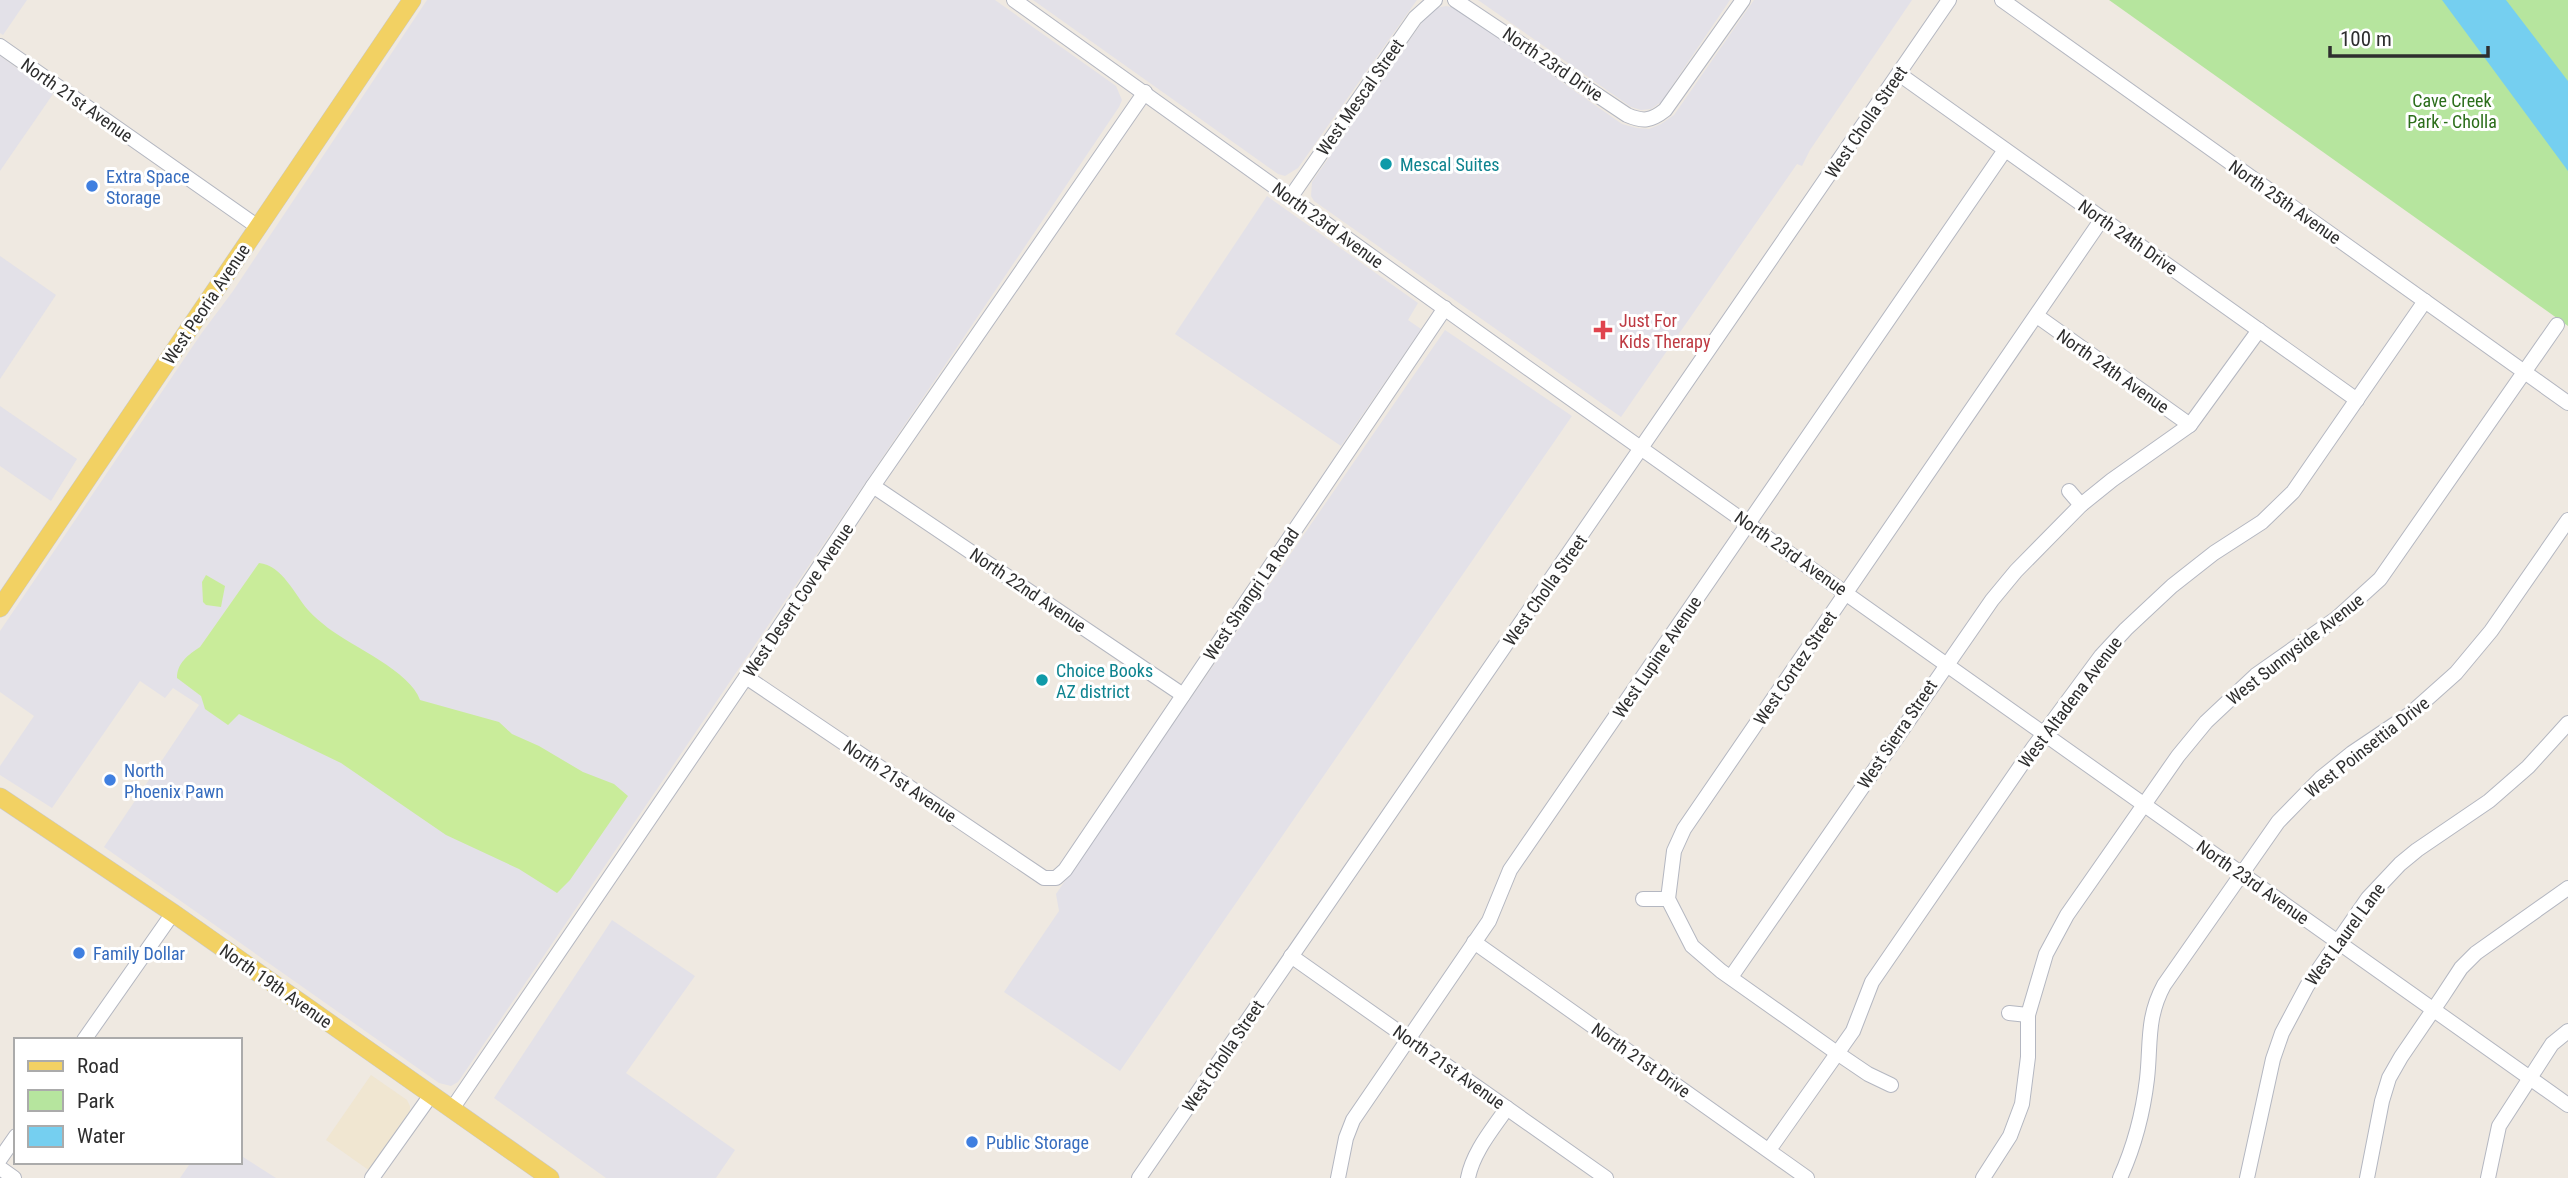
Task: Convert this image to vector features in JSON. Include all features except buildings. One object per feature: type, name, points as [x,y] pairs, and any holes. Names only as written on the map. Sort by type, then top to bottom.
[{"type":"main road","name":"West Peoria Avenue","points":[[0,608],[412,0]]},
{"type":"main road","name":"North 19th Avenue","points":[[0,797],[173,913],[550,1178]]},
{"type":"street","name":"North 23rd Avenue","points":[[1014,0],[2568,1105]]},
{"type":"street","name":"West Mescal Street","points":[[1290,198],[1415,18],[1435,0]]},
{"type":"street","name":"North 23rd Drive","points":[[1455,0],[1640,121],[1653,120],[1680,93],[1743,0]]},
{"type":"street","name":"West Cholla Street","points":[[1139,1178],[1949,0]]},
{"type":"street","name":"North 25th Avenue","points":[[2002,0],[2568,403]]},
{"type":"street","name":"North 21st Avenue","points":[[0,46],[258,227]]},
{"type":"street","name":"North 24th Drive","points":[[1899,74],[2357,400]]},
{"type":"street","name":"West Desert Cove Avenue","points":[[452,1109],[873,486],[1145,92]]},
{"type":"street","name":"West Lupine Avenue","points":[[1338,1178],[1346,1138],[1353,1120],[1489,921],[1510,870],[2005,150]]},
{"type":"street","name":"West Cortez Street","points":[[1668,899],[1673,858],[1685,829],[2102,219]]},
{"type":"street","name":"West Altadena Avenue","points":[[1769,1150],[1853,1031],[1872,982],[2043,733],[2101,656],[2172,586],[2214,553],[2262,522],[2293,492],[2425,301]]},
{"type":"street","name":"West Shangri La Road","points":[[1056,878],[1065,870],[1445,308]]},
{"type":"street","name":"North 24th Avenue","points":[[2037,316],[2190,425]]},
{"type":"street","name":"West Sunnyside Avenue","points":[[1983,1178],[2010,1136],[2022,1104],[2028,1057],[2028,1016],[2042,965],[2053,938],[2178,756],[2206,722],[2256,675],[2337,618],[2380,579],[2557,325]]},
{"type":"street","name":"West Sierra Street","points":[[1731,977],[1992,600],[2016,571],[2081,505],[2190,425],[2259,330]]},
{"type":"street","name":"North 22nd Avenue","points":[[873,486],[1182,695]]},
{"type":"street","points":[[2069,491],[2081,505]]},
{"type":"street","name":"West Poinsettia Drive","points":[[2120,1178],[2131,1151],[2143,1106],[2149,1030],[2156,999],[2278,822],[2321,778],[2352,753],[2410,714],[2456,673],[2491,631],[2568,520]]},
{"type":"street","name":"North 21st Avenue","points":[[746,677],[1044,878],[1056,878]]},
{"type":"street","name":"West Laurel Lane","points":[[2247,1178],[2266,1087],[2282,1033],[2307,986],[2368,898],[2400,864],[2490,801],[2528,767],[2568,723]]},
{"type":"street","points":[[2367,1178],[2389,1078],[2400,1057],[2461,968],[2476,953],[2568,888]]},
{"type":"street","points":[[1643,899],[1668,899],[1692,946],[1837,1053],[1868,1074],[1891,1085]]},
{"type":"street","points":[[85,1038],[173,913]]},
{"type":"street","name":"North 21st Drive","points":[[1474,942],[1807,1178]]},
{"type":"street","name":"North 21st Avenue","points":[[1291,956],[1606,1178]]},
{"type":"street","points":[[2009,1013],[2028,1016]]},
{"type":"street","points":[[2488,1178],[2499,1126],[2552,1044],[2568,1031]]},
{"type":"street","points":[[372,1178],[431,1094]]},
{"type":"street","points":[[1468,1178],[1470,1166],[1479,1149],[1507,1108]]},
{"type":"street","points":[[0,1159],[14,1139]]},
{"type":"street","points":[[0,1168],[14,1178]]},
{"type":"shaded area","points":[[0,0],[27,0],[3,35],[0,33]]},
{"type":"shaded area","points":[[427,0],[995,0],[1116,86],[1122,100],[458,1082],[451,1086],[439,1083],[104,847],[199,705],[173,688],[165,698],[140,681],[52,808],[0,775],[0,766],[34,716],[0,692],[0,631],[233,291]]},
{"type":"shaded area","points":[[1033,0],[1417,0],[1298,168],[1285,176],[1278,174]]},
{"type":"shaded area","points":[[1478,0],[1730,0],[1661,102],[1651,109],[1641,110],[1631,107]]},
{"type":"shaded area","points":[[1754,0],[1912,0],[1810,150],[1802,166],[1797,164],[1621,417],[1314,201],[1311,196],[1312,182],[1427,15],[1436,8],[1456,8],[1622,124],[1649,129],[1674,115]]},
{"type":"shaded area","points":[[0,56],[53,94],[0,171]]},
{"type":"shaded area","points":[[1267,196],[1418,303],[1408,320],[1421,329],[1341,446],[1175,334]]},
{"type":"shaded area","points":[[0,256],[56,295],[0,379]]},
{"type":"shaded area","points":[[1445,330],[1572,416],[1120,1071],[1004,992],[1059,911],[1056,894]]},
{"type":"shaded area","points":[[0,406],[77,459],[51,501],[0,466]]},
{"type":"shaded area","points":[[612,920],[695,976],[626,1073],[735,1150],[716,1178],[606,1178],[494,1098]]},
{"type":"shaded area","points":[[371,1075],[407,1100],[410,1111],[370,1171],[326,1140]]},
{"type":"shaded area","points":[[242,1156],[276,1178],[180,1178],[190,1164],[242,1164]]},
{"type":"green space","name":"Cave Creek Park - Cholla","points":[[2109,0],[2568,0],[2568,326]]},
{"type":"green space","points":[[259,563],[275,569],[308,610],[328,628],[405,679],[420,700],[499,722],[512,734],[539,746],[583,772],[614,784],[628,796],[570,880],[557,893],[519,869],[446,835],[341,763],[239,714],[228,725],[205,709],[201,696],[177,678],[181,664],[200,647]]},
{"type":"green space","points":[[206,575],[225,586],[221,607],[203,602],[202,582]]},
{"type":"water","points":[[2442,0],[2506,0],[2568,81],[2568,171]]},
{"type":"place","name":"Mescal Suites","points":[[1386,164]]},
{"type":"place","name":"Extra Space Storage","points":[[92,186]]},
{"type":"place","name":"Just For Kids Therapy","points":[[1603,330]]},
{"type":"place","name":"Choice Books AZ district","points":[[1042,680]]},
{"type":"place","name":"North Phoenix Pawn","points":[[110,780]]},
{"type":"place","name":"Family Dollar","points":[[79,953]]},
{"type":"place","name":"Public Storage","points":[[972,1142]]}]
